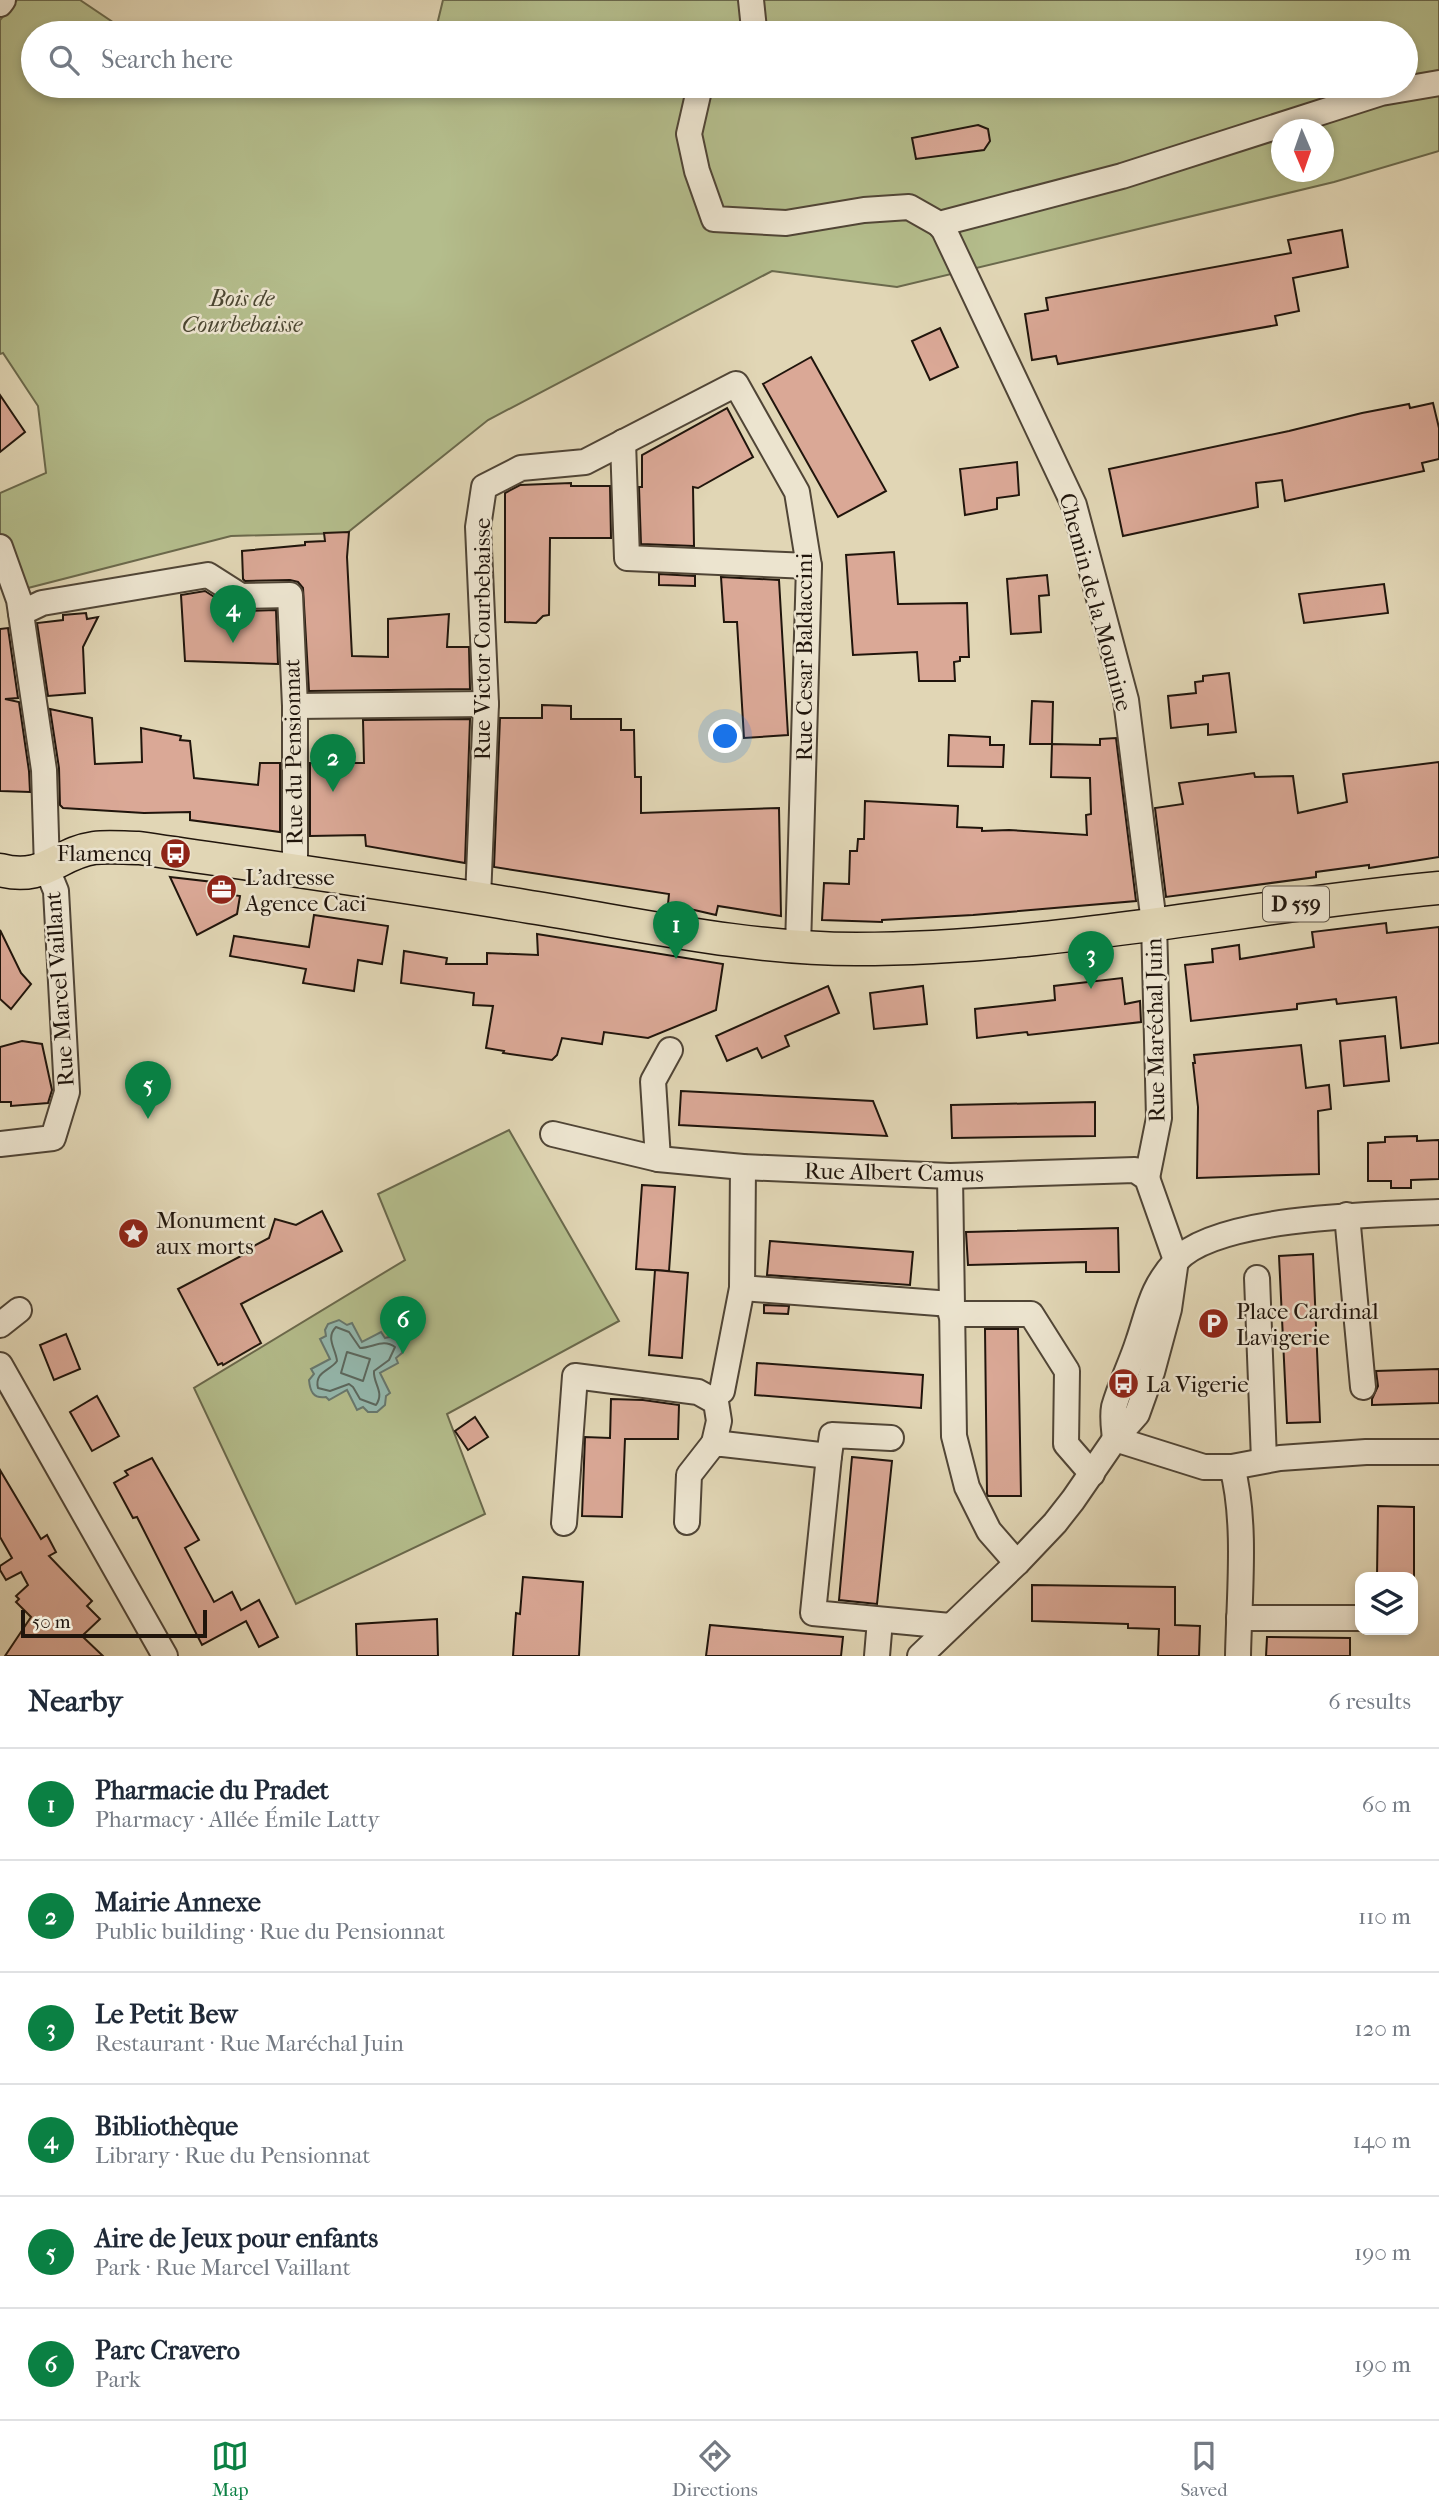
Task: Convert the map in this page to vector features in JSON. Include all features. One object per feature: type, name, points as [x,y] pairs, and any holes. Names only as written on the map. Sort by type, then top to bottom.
[{"type":"main road","name":"D 559","points":[[0,870],[29,873],[47,869],[93,848],[139,848],[478,898],[724,939],[798,947],[855,949],[936,947],[1022,940],[1370,894],[1439,888]]},
{"type":"street","points":[[751,0],[753,21]]},
{"type":"street","points":[[1418,87],[1439,83]]},
{"type":"street","points":[[698,98],[689,134],[697,171],[715,219],[786,223],[864,210],[909,207],[939,224],[1122,176],[1365,98]]},
{"type":"street","name":"Chemin de la Mounine","points":[[939,224],[978,299],[1074,505],[1126,700],[1154,923]]},
{"type":"street","name":"Rue Cesar Baldaccini","points":[[624,442],[736,384],[797,492],[809,566],[798,947]]},
{"type":"street","points":[[624,442],[627,558],[809,566]]},
{"type":"street","name":"Rue Victor Courbebaisse","points":[[478,898],[486,704],[478,527],[484,487],[521,468],[585,462],[624,442]]},
{"type":"street","name":"Rue Marcel Vaillant","points":[[0,1144],[53,1138],[67,1092],[56,891],[47,869],[44,769],[28,606],[1,551]]},
{"type":"street","name":"Rue du Pensionnat","points":[[28,606],[208,575],[241,596],[290,595],[295,706],[295,871]]},
{"type":"street","points":[[295,706],[486,704]]},
{"type":"street","name":"Rue Maréchal Juin","points":[[1147,1178],[1159,1118],[1154,923]]},
{"type":"street","points":[[658,1159],[653,1080],[670,1050]]},
{"type":"street","name":"Rue Albert Camus","points":[[553,1134],[658,1159],[743,1167],[950,1176],[1135,1170],[1147,1178]]},
{"type":"street","points":[[687,1522],[689,1475],[713,1443],[719,1421],[719,1396],[742,1288],[743,1167]]},
{"type":"street","points":[[950,1176],[954,1436],[967,1487],[989,1531],[1017,1563]]},
{"type":"street","points":[[1147,1178],[1176,1261]]},
{"type":"street","points":[[919,1656],[1055,1523],[1115,1439],[1113,1409],[1152,1295],[1176,1261],[1191,1248],[1227,1235],[1296,1220],[1347,1215],[1439,1212]]},
{"type":"street","points":[[1347,1215],[1363,1387]]},
{"type":"street","points":[[1257,1278],[1264,1460]]},
{"type":"street","points":[[742,1288],[951,1309],[1031,1314],[1067,1371],[1066,1444],[1091,1474]]},
{"type":"street","points":[[0,1365],[165,1656]]},
{"type":"street","points":[[565,1523],[575,1376],[719,1396]]},
{"type":"street","points":[[891,1438],[832,1435],[813,1613],[950,1626]]},
{"type":"street","points":[[1115,1439],[1204,1467],[1366,1452],[1439,1452]]},
{"type":"street","points":[[713,1443],[829,1455]]},
{"type":"street","points":[[1232,1466],[1240,1514],[1238,1656]]},
{"type":"street","points":[[1239,1618],[1355,1618]]},
{"type":"street","points":[[877,1656],[880,1620]]},
{"type":"green space","name":"Bois de Courbebaisse","points":[[17,0],[80,0],[111,21],[21,21],[21,98],[1418,98],[1418,21],[438,21],[443,0],[1439,0],[1439,151],[1334,182],[897,287],[772,271],[488,420],[347,533],[231,536],[24,589],[0,536],[0,493],[46,473],[38,406],[3,353],[0,354],[0,20]]},
{"type":"green space","points":[[509,1130],[619,1321],[447,1414],[485,1514],[296,1604],[194,1388],[405,1260],[378,1194]]},
{"type":"water","points":[[339,1320],[347,1325],[352,1323],[362,1342],[381,1332],[385,1338],[393,1337],[400,1342],[402,1353],[396,1358],[398,1363],[380,1373],[390,1393],[386,1396],[385,1405],[377,1412],[368,1412],[363,1407],[357,1410],[347,1390],[329,1400],[311,1391],[309,1380],[314,1374],[311,1369],[330,1359],[320,1339],[326,1336],[328,1324]]},
{"type":"building","points":[[978,125],[988,129],[990,141],[984,150],[916,159],[912,138]]},
{"type":"building","points":[[1342,230],[1348,267],[1293,278],[1299,311],[1275,316],[1277,325],[1058,364],[1056,356],[1032,360],[1025,314],[1048,310],[1046,298],[1291,253],[1288,240]]},
{"type":"building","points":[[940,328],[958,367],[930,380],[912,341]]},
{"type":"building","points":[[811,357],[886,491],[838,517],[763,384]]},
{"type":"building","points":[[0,395],[25,432],[0,452]]},
{"type":"building","points":[[1433,403],[1439,428],[1439,459],[1422,463],[1424,471],[1285,501],[1282,480],[1256,483],[1258,507],[1123,536],[1109,469],[1362,413],[1409,404],[1410,408]]},
{"type":"building","points":[[727,408],[753,457],[698,488],[693,487],[694,546],[641,544],[639,487],[642,487],[642,455]]},
{"type":"building","points":[[1017,462],[1019,495],[997,498],[997,509],[965,515],[960,469]]},
{"type":"building","points":[[571,483],[571,486],[610,486],[611,538],[550,538],[549,615],[543,616],[536,623],[505,622],[505,493],[520,485]]},
{"type":"building","points":[[349,532],[347,557],[352,656],[388,657],[388,619],[449,614],[447,647],[469,647],[470,689],[309,691],[303,588],[298,582],[290,580],[245,581],[242,551],[305,545],[305,542],[325,541],[324,533]]},
{"type":"building","points":[[894,552],[898,604],[967,603],[969,657],[960,657],[960,661],[954,662],[955,681],[919,681],[917,652],[853,655],[846,555]]},
{"type":"building","points":[[659,574],[695,576],[695,586],[659,585]]},
{"type":"building","points":[[1047,575],[1049,595],[1039,596],[1041,632],[1011,634],[1007,579]]},
{"type":"building","points":[[721,577],[779,580],[788,735],[744,738],[737,622],[724,622]]},
{"type":"building","points":[[1384,584],[1388,613],[1304,623],[1299,594]]},
{"type":"building","points":[[205,591],[233,609],[276,610],[278,664],[185,661],[181,595]]},
{"type":"building","points":[[86,613],[87,619],[98,617],[83,647],[85,693],[48,696],[37,623],[63,620],[63,615]]},
{"type":"building","points":[[8,628],[18,698],[5,699],[19,702],[30,792],[0,791],[0,629]]},
{"type":"building","points":[[1229,673],[1236,732],[1208,735],[1208,724],[1171,728],[1168,696],[1196,693],[1195,682],[1203,681],[1203,676]]},
{"type":"building","points":[[1032,701],[1053,702],[1052,744],[1030,744]]},
{"type":"building","points":[[542,705],[571,706],[571,719],[621,719],[621,730],[634,730],[635,777],[641,777],[641,813],[779,808],[781,916],[718,906],[716,915],[668,904],[669,894],[494,867],[500,718],[542,718]]},
{"type":"building","points":[[50,709],[92,718],[95,764],[142,762],[141,728],[181,736],[180,740],[190,741],[194,778],[258,785],[260,763],[280,763],[280,832],[190,820],[190,812],[144,813],[63,808],[60,805],[59,768]]},
{"type":"building","points":[[470,719],[465,863],[366,846],[365,835],[310,836],[310,763],[364,763],[363,720]]},
{"type":"building","points":[[949,735],[990,737],[990,745],[1004,745],[1003,767],[948,766]]},
{"type":"building","points":[[1116,738],[1136,901],[882,922],[822,920],[824,883],[849,884],[850,851],[857,851],[858,839],[864,839],[865,801],[958,806],[957,827],[982,828],[982,831],[1087,835],[1086,815],[1091,814],[1090,778],[1051,777],[1052,744],[1100,745],[1100,739]]},
{"type":"building","points":[[1439,762],[1439,857],[1369,868],[1369,865],[1316,872],[1316,877],[1166,897],[1155,808],[1183,804],[1179,783],[1254,773],[1255,777],[1293,776],[1298,813],[1347,802],[1343,774]]},
{"type":"building","points":[[170,877],[213,882],[213,892],[240,896],[237,914],[197,935]]},
{"type":"building","points":[[314,915],[388,926],[382,964],[358,960],[354,991],[303,983],[306,969],[230,956],[234,936],[309,947]]},
{"type":"building","points":[[1386,923],[1387,933],[1439,927],[1439,1043],[1401,1048],[1396,997],[1337,1004],[1336,999],[1297,1004],[1297,1009],[1191,1021],[1185,965],[1213,962],[1212,949],[1239,945],[1240,959],[1314,947],[1312,932]]},
{"type":"building","points":[[0,930],[21,973],[31,984],[11,1009],[0,999]]},
{"type":"building","points":[[537,934],[723,964],[716,1010],[648,1038],[604,1032],[602,1044],[562,1038],[557,1055],[552,1060],[486,1048],[493,1006],[473,1005],[474,993],[401,983],[404,951],[447,958],[446,964],[487,964],[487,953],[538,955]]},
{"type":"building","points":[[1122,978],[1125,1004],[1140,1001],[1141,1022],[977,1038],[975,1009],[1055,1000],[1054,986]]},
{"type":"building","points":[[828,986],[839,1013],[785,1036],[789,1046],[762,1058],[757,1048],[727,1061],[716,1036]]},
{"type":"building","points":[[923,986],[927,1024],[874,1029],[870,993]]},
{"type":"building","points":[[1385,1036],[1389,1081],[1344,1086],[1340,1041]]},
{"type":"building","points":[[22,1041],[42,1044],[52,1090],[48,1103],[11,1106],[11,1102],[0,1102],[0,1047]]},
{"type":"building","points":[[1301,1045],[1306,1088],[1329,1085],[1331,1109],[1318,1111],[1319,1174],[1197,1178],[1198,1107],[1194,1055]]},
{"type":"building","points":[[681,1091],[873,1101],[887,1136],[679,1125]]},
{"type":"building","points":[[1095,1102],[1095,1136],[952,1138],[951,1105]]},
{"type":"building","points":[[1417,1136],[1417,1141],[1439,1140],[1439,1179],[1411,1180],[1411,1188],[1391,1188],[1391,1181],[1368,1181],[1368,1143],[1385,1142],[1385,1137]]},
{"type":"building","points":[[642,1185],[675,1187],[669,1271],[636,1269]]},
{"type":"building","points":[[322,1211],[342,1251],[241,1304],[261,1343],[223,1365],[218,1365],[178,1289],[243,1255],[242,1252],[269,1238],[275,1219],[296,1225]]},
{"type":"building","points":[[1118,1228],[1119,1272],[1086,1272],[1086,1262],[968,1265],[966,1232]]},
{"type":"building","points":[[770,1241],[913,1252],[910,1285],[767,1275]]},
{"type":"building","points":[[1313,1254],[1320,1422],[1287,1423],[1279,1256]]},
{"type":"building","points":[[655,1270],[688,1273],[682,1358],[649,1355]]},
{"type":"building","points":[[764,1305],[789,1306],[788,1314],[764,1313]]},
{"type":"building","points":[[985,1329],[1018,1329],[1021,1496],[987,1494]]},
{"type":"building","points":[[66,1334],[80,1369],[54,1380],[40,1345]]},
{"type":"building","points":[[757,1363],[923,1375],[921,1408],[755,1395]]},
{"type":"building","points":[[1439,1369],[1439,1403],[1372,1405],[1378,1386],[1376,1371]]},
{"type":"building","points":[[97,1396],[119,1436],[92,1451],[70,1412]]},
{"type":"building","points":[[611,1399],[679,1405],[678,1439],[625,1439],[622,1517],[582,1516],[585,1437],[610,1438]]},
{"type":"building","points":[[475,1417],[488,1437],[468,1450],[455,1431]]},
{"type":"building","points":[[852,1457],[892,1461],[877,1604],[839,1600]]},
{"type":"building","points":[[152,1458],[199,1540],[185,1548],[214,1602],[232,1592],[241,1610],[259,1600],[278,1637],[259,1647],[246,1621],[202,1645],[137,1517],[133,1518],[114,1483],[128,1475],[125,1471]]},
{"type":"building","points":[[0,1470],[41,1539],[47,1535],[56,1552],[49,1556],[92,1601],[87,1606],[100,1619],[82,1636],[103,1656],[5,1656],[31,1617],[16,1602],[19,1599],[16,1596],[28,1585],[21,1572],[6,1580],[0,1570],[0,1566],[12,1558],[0,1537]]},
{"type":"building","points":[[1378,1506],[1414,1507],[1414,1572],[1377,1572]]},
{"type":"building","points":[[523,1577],[583,1582],[579,1656],[513,1656],[516,1613],[520,1614]]},
{"type":"building","points":[[1032,1585],[1175,1587],[1175,1625],[1200,1626],[1199,1656],[1158,1656],[1159,1629],[1128,1628],[1128,1624],[1032,1621]]},
{"type":"building","points":[[437,1619],[438,1656],[357,1656],[356,1624]]},
{"type":"building","points":[[710,1625],[843,1637],[841,1656],[706,1656]]},
{"type":"building","points":[[1267,1637],[1350,1638],[1350,1656],[1266,1656]]},
{"type":"place","name":"Bibliothèque","points":[[233,643]]},
{"type":"place","name":"Mairie Annexe","points":[[333,792]]},
{"type":"place","name":"Flamencq","points":[[175,853]]},
{"type":"place","name":"L'adresse Agence Caci","points":[[222,890]]},
{"type":"place","name":"Pharmacie du Pradet","points":[[676,959]]},
{"type":"place","name":"Le Petit Bew","points":[[1091,989]]},
{"type":"place","name":"Aire de Jeux pour enfants","points":[[148,1119]]},
{"type":"place","name":"Monument aux morts","points":[[133,1233]]},
{"type":"place","name":"Place Cardinal Lavigerie","points":[[1213,1324]]},
{"type":"place","name":"Parc Cravero","points":[[403,1354]]},
{"type":"place","name":"La Vigerie","points":[[1123,1384]]}]
